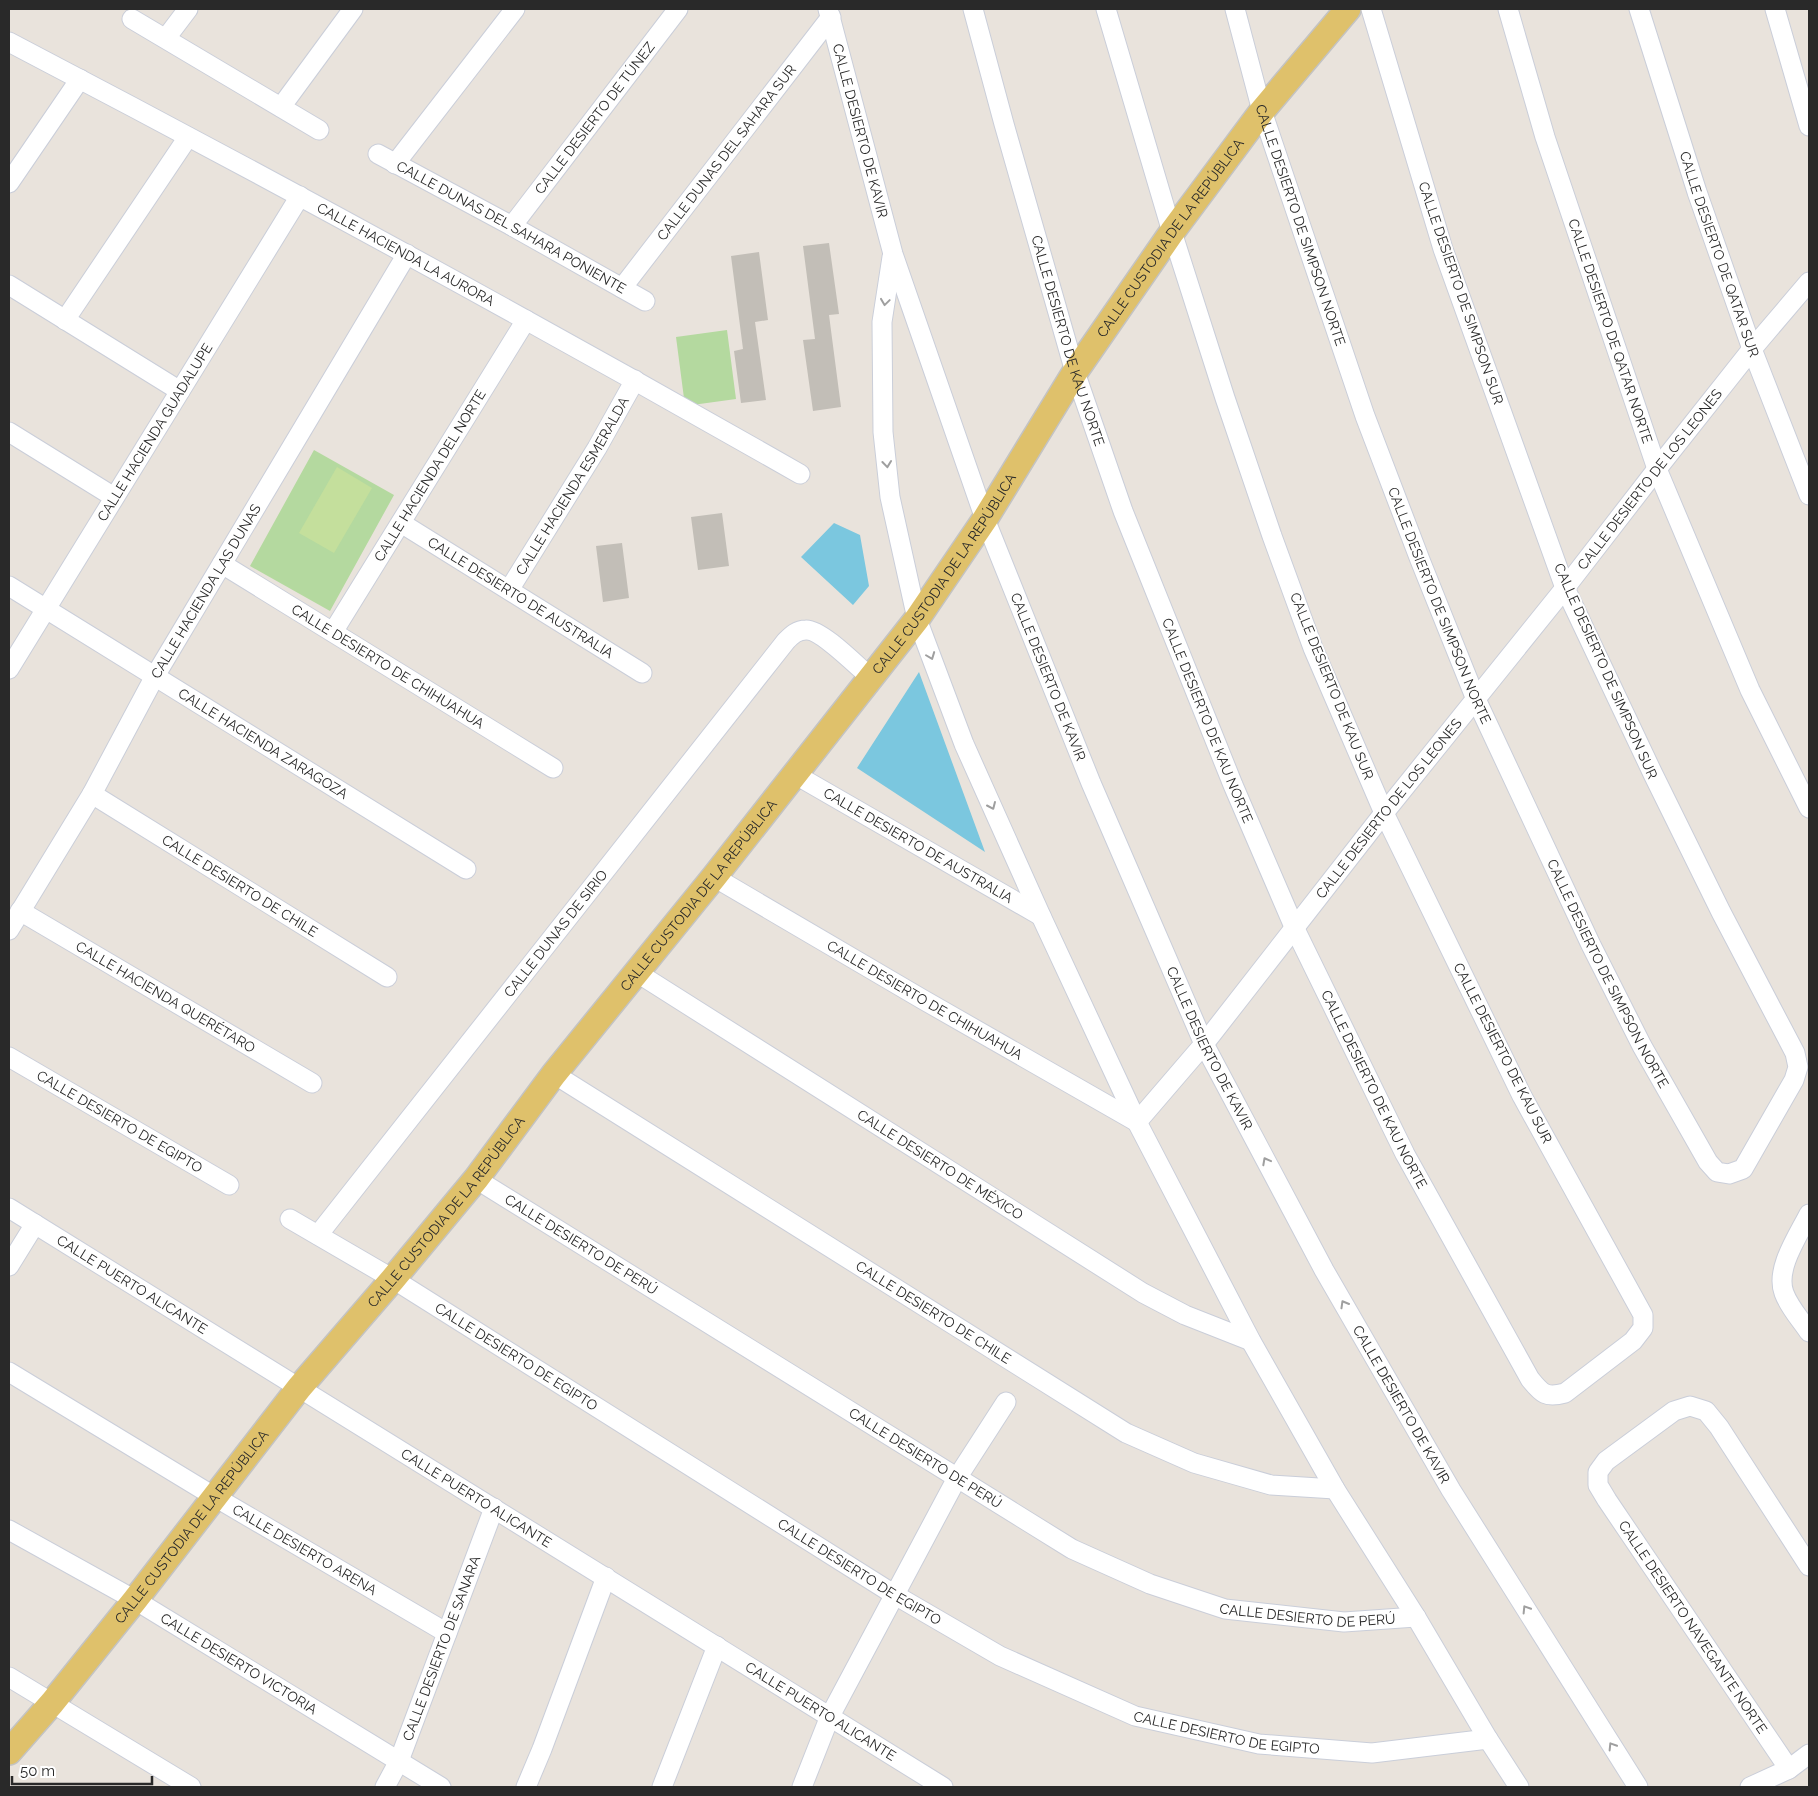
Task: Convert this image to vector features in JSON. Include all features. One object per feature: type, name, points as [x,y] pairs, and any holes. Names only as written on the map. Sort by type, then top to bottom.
[{"type":"main road","name":"CALLE CUSTODIA DE LA REPÚBLICA","points":[[9,1752],[52,1703],[135,1600],[299,1388],[476,1179],[554,1074],[796,775],[917,619],[985,520],[1075,372],[1172,232],[1262,111],[1348,9]]},
{"type":"street","points":[[166,38],[188,9]]},
{"type":"street","points":[[281,107],[353,9]]},
{"type":"street","points":[[395,164],[515,9]]},
{"type":"street","name":"CALLE DESIERTO DE TÚNEZ","points":[[512,226],[678,9]]},
{"type":"street","name":"CALLE DESIERTO DE KAU NORTE","points":[[973,9],[1075,372],[1123,511],[1233,785],[1294,929],[1405,1154],[1530,1379],[1540,1392]]},
{"type":"street","name":"CALLE DESIERTO DE KAU SUR","points":[[1106,9],[1172,232],[1225,398],[1317,657],[1384,813],[1522,1096],[1643,1315],[1643,1328],[1633,1341],[1565,1393],[1553,1396],[1540,1392]]},
{"type":"street","name":"CALLE DESIERTO DE SIMPSON NORTE","points":[[1235,9],[1262,111],[1366,416],[1420,560],[1475,698],[1591,945],[1625,1012],[1708,1162],[1717,1172]]},
{"type":"street","name":"CALLE DESIERTO DE SIMPSON SUR","points":[[1371,9],[1443,249],[1565,588],[1721,912],[1795,1053],[1798,1067],[1794,1080],[1743,1169],[1729,1174],[1717,1172]]},
{"type":"street","name":"CALLE DESIERTO DE QATAR NORTE","points":[[1508,9],[1545,137],[1657,469],[1750,690],[1809,808]]},
{"type":"street","name":"CALLE DESIERTO DE QATAR SUR","points":[[1639,9],[1697,192],[1752,349],[1809,495]]},
{"type":"street","points":[[1775,9],[1809,126]]},
{"type":"street","name":"CALLE DESIERTO DE KAVIR","points":[[829,13],[893,254],[985,520],[1091,783],[1204,1044],[1324,1270],[1450,1490],[1638,1787]]},
{"type":"street","name":"CALLE DUNAS DEL SAHARA SUR","points":[[622,288],[829,13]]},
{"type":"street","points":[[132,19],[320,130]]},
{"type":"street","name":"CALLE HACIENDA LA AURORA","points":[[9,42],[407,254],[800,474]]},
{"type":"street","points":[[9,183],[80,79]]},
{"type":"street","points":[[65,320],[188,137]]},
{"type":"street","name":"CALLE DUNAS DEL SAHARA PONIENTE","points":[[378,154],[512,226],[644,301]]},
{"type":"street","name":"CALLE HACIENDA GUADALUPE","points":[[9,669],[300,196]]},
{"type":"street","name":"CALLE HACIENDA LAS DUNAS","points":[[9,930],[92,794],[155,676],[407,254]]},
{"type":"street","name":"CALLE DESIERTO DE KAVIR","points":[[893,254],[882,322],[883,432],[890,497],[895,527],[917,619],[964,744],[1136,1122],[1251,1341],[1335,1489],[1416,1617],[1488,1739],[1519,1787]]},
{"type":"street","name":"CALLE DESIERTO DE LOS LEONES","points":[[1136,1122],[1204,1044],[1384,813],[1565,588],[1752,349],[1809,282]]},
{"type":"street","points":[[9,285],[180,391]]},
{"type":"street","name":"CALLE HACIENDA DEL NORTE","points":[[333,632],[526,320]]},
{"type":"street","name":"CALLE HACIENDA ESMERALDA","points":[[509,590],[597,448],[635,380]]},
{"type":"street","points":[[9,432],[114,497]]},
{"type":"street","name":"CALLE DESIERTO DE AUSTRALIA","points":[[401,523],[642,673]]},
{"type":"street","name":"CALLE DESIERTO DE CHIHUAHUA","points":[[222,564],[553,768]]},
{"type":"street","name":"CALLE HACIENDA ZARAGOZA","points":[[9,586],[466,869]]},
{"type":"street","name":"CALLE DUNAS DE SIRIO","points":[[318,1235],[794,632],[807,629],[819,633],[871,678]]},
{"type":"street","name":"CALLE DESIERTO DE AUSTRALIA","points":[[796,775],[1041,916]]},
{"type":"street","name":"CALLE DESIERTO DE CHILE","points":[[92,794],[387,977]]},
{"type":"street","name":"CALLE DESIERTO DE CHIHUAHUA","points":[[714,877],[1136,1122]]},
{"type":"street","name":"CALLE HACIENDA QUERÉTARO","points":[[20,912],[312,1083]]},
{"type":"street","name":"CALLE DESIERTO DE MÉXICO","points":[[636,972],[1143,1293],[1185,1314],[1251,1341]]},
{"type":"street","name":"CALLE DESIERTO DE EGIPTO","points":[[9,1057],[229,1185]]},
{"type":"street","name":"CALLE DESIERTO DE CHILE","points":[[554,1074],[1126,1433],[1194,1463],[1271,1485],[1335,1489]]},
{"type":"street","name":"CALLE DESIERTO DE PERÚ","points":[[476,1179],[1072,1549],[1150,1584],[1225,1610],[1344,1622],[1416,1617]]},
{"type":"street","name":"CALLE PUERTO ALICANTE","points":[[9,1208],[943,1787]]},
{"type":"street","points":[[1809,1214],[1783,1267],[1781,1281],[1784,1295],[1809,1332]]},
{"type":"street","name":"CALLE DESIERTO DE EGIPTO","points":[[290,1219],[393,1279],[895,1595],[1000,1656],[1135,1716],[1259,1744],[1372,1753],[1488,1739]]},
{"type":"street","points":[[9,1266],[35,1224]]},
{"type":"street","name":"CALLE DESIERTO ARENA","points":[[9,1372],[215,1497],[447,1633]]},
{"type":"street","points":[[802,1787],[830,1716],[958,1478],[1006,1402]]},
{"type":"street","name":"CALLE DESIERTO NAVEGANTE NORTE","points":[[1788,1769],[1598,1485],[1598,1472],[1606,1460],[1674,1411],[1690,1406],[1706,1412],[1719,1427],[1809,1566]]},
{"type":"street","name":"CALLE DESIERTO DE SANARA","points":[[385,1787],[399,1761],[494,1508]]},
{"type":"street","name":"CALLE DESIERTO VICTORIA","points":[[9,1530],[135,1600],[440,1787]]},
{"type":"street","points":[[526,1787],[606,1577]]},
{"type":"street","points":[[662,1787],[717,1646]]},
{"type":"street","points":[[9,1678],[192,1787]]},
{"type":"street","points":[[1750,1787],[1788,1769],[1809,1754]]},
{"type":"green space","points":[[727,330],[736,399],[685,406],[676,337]]},
{"type":"green space","points":[[314,450],[394,495],[330,611],[250,566]]},
{"type":"green space","points":[[337,467],[372,488],[334,553],[299,533]]},
{"type":"water","points":[[834,523],[860,535],[869,586],[853,605],[801,557]]},
{"type":"water","points":[[919,672],[985,852],[857,768]]},
{"type":"building","points":[[829,243],[839,314],[829,315],[841,407],[813,411],[803,340],[815,339],[803,246]]},
{"type":"building","points":[[759,252],[768,320],[755,322],[766,400],[741,403],[734,351],[743,349],[731,256]]},
{"type":"building","points":[[722,513],[729,566],[698,570],[691,517]]},
{"type":"building","points":[[622,543],[629,598],[603,602],[596,546]]}]
